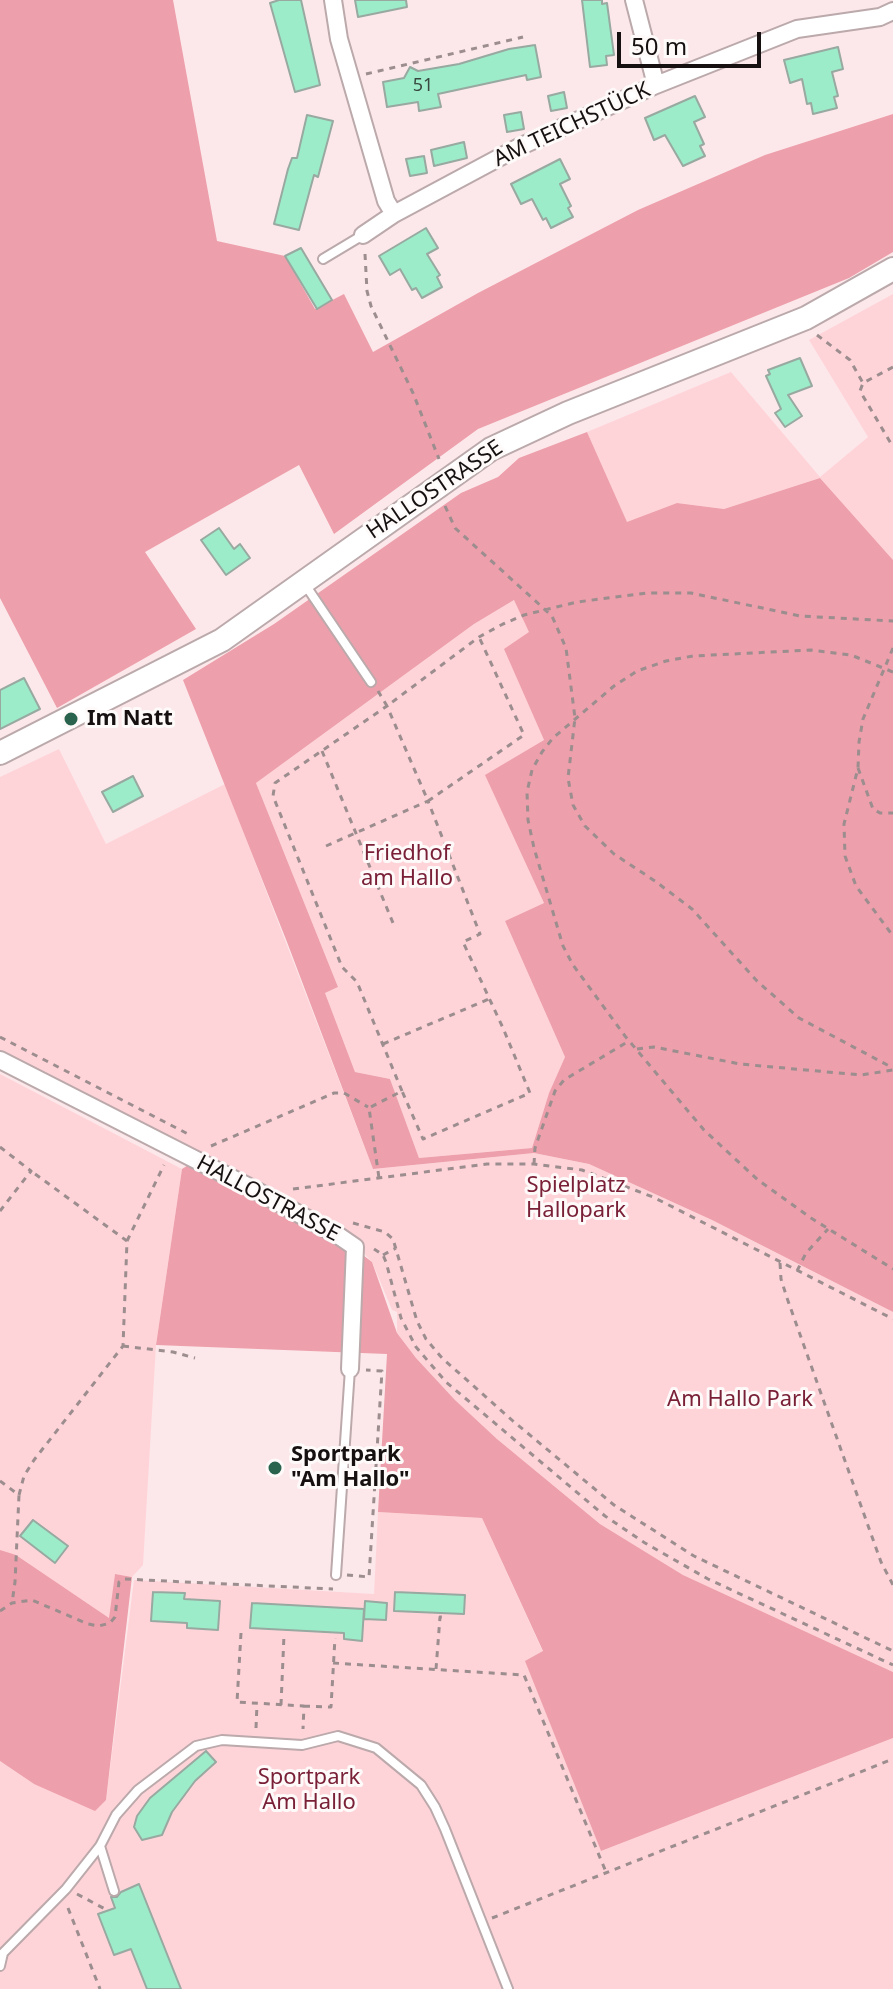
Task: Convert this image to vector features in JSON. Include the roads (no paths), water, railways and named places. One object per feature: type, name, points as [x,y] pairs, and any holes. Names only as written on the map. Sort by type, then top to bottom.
[{"type":"main road","name":"HALLOSTRASSE","points":[[0,753],[222,640],[491,449],[568,413],[806,318],[893,269]]},
{"type":"street","points":[[333,0],[339,39],[386,201],[394,214]]},
{"type":"street","points":[[634,0],[656,85]]},
{"type":"street","name":"AM TEICHSTÜCK","points":[[363,235],[394,214],[519,147],[656,85],[797,29],[880,17],[893,11]]},
{"type":"street","name":"HALLOSTRASSE","points":[[0,1060],[280,1203],[355,1247],[350,1369]]},
{"type":"lane","points":[[323,259],[363,235]]},
{"type":"lane","points":[[303,581],[371,682]]},
{"type":"lane","points":[[336,1575],[350,1369]]},
{"type":"lane","points":[[0,1966],[3,1953],[64,1891],[100,1846],[116,1815],[138,1790],[196,1746],[222,1740],[302,1745],[338,1736],[376,1748],[421,1785],[440,1818],[508,1989]]},
{"type":"lane","points":[[100,1846],[114,1891]]},
{"type":"place","name":"Im Natt","points":[[71,719]]},
{"type":"place","name":"Sportpark \"Am Hallo\"","points":[[275,1468]]},
{"type":"park label","name":"Friedhof am Hallo","points":[[407,866]]},
{"type":"park label","name":"Spielplatz Hallopark","points":[[576,1198]]},
{"type":"park label","name":"Am Hallo Park","points":[[740,1400]]},
{"type":"park label","name":"Sportpark Am Hallo","points":[[309,1790]]}]
